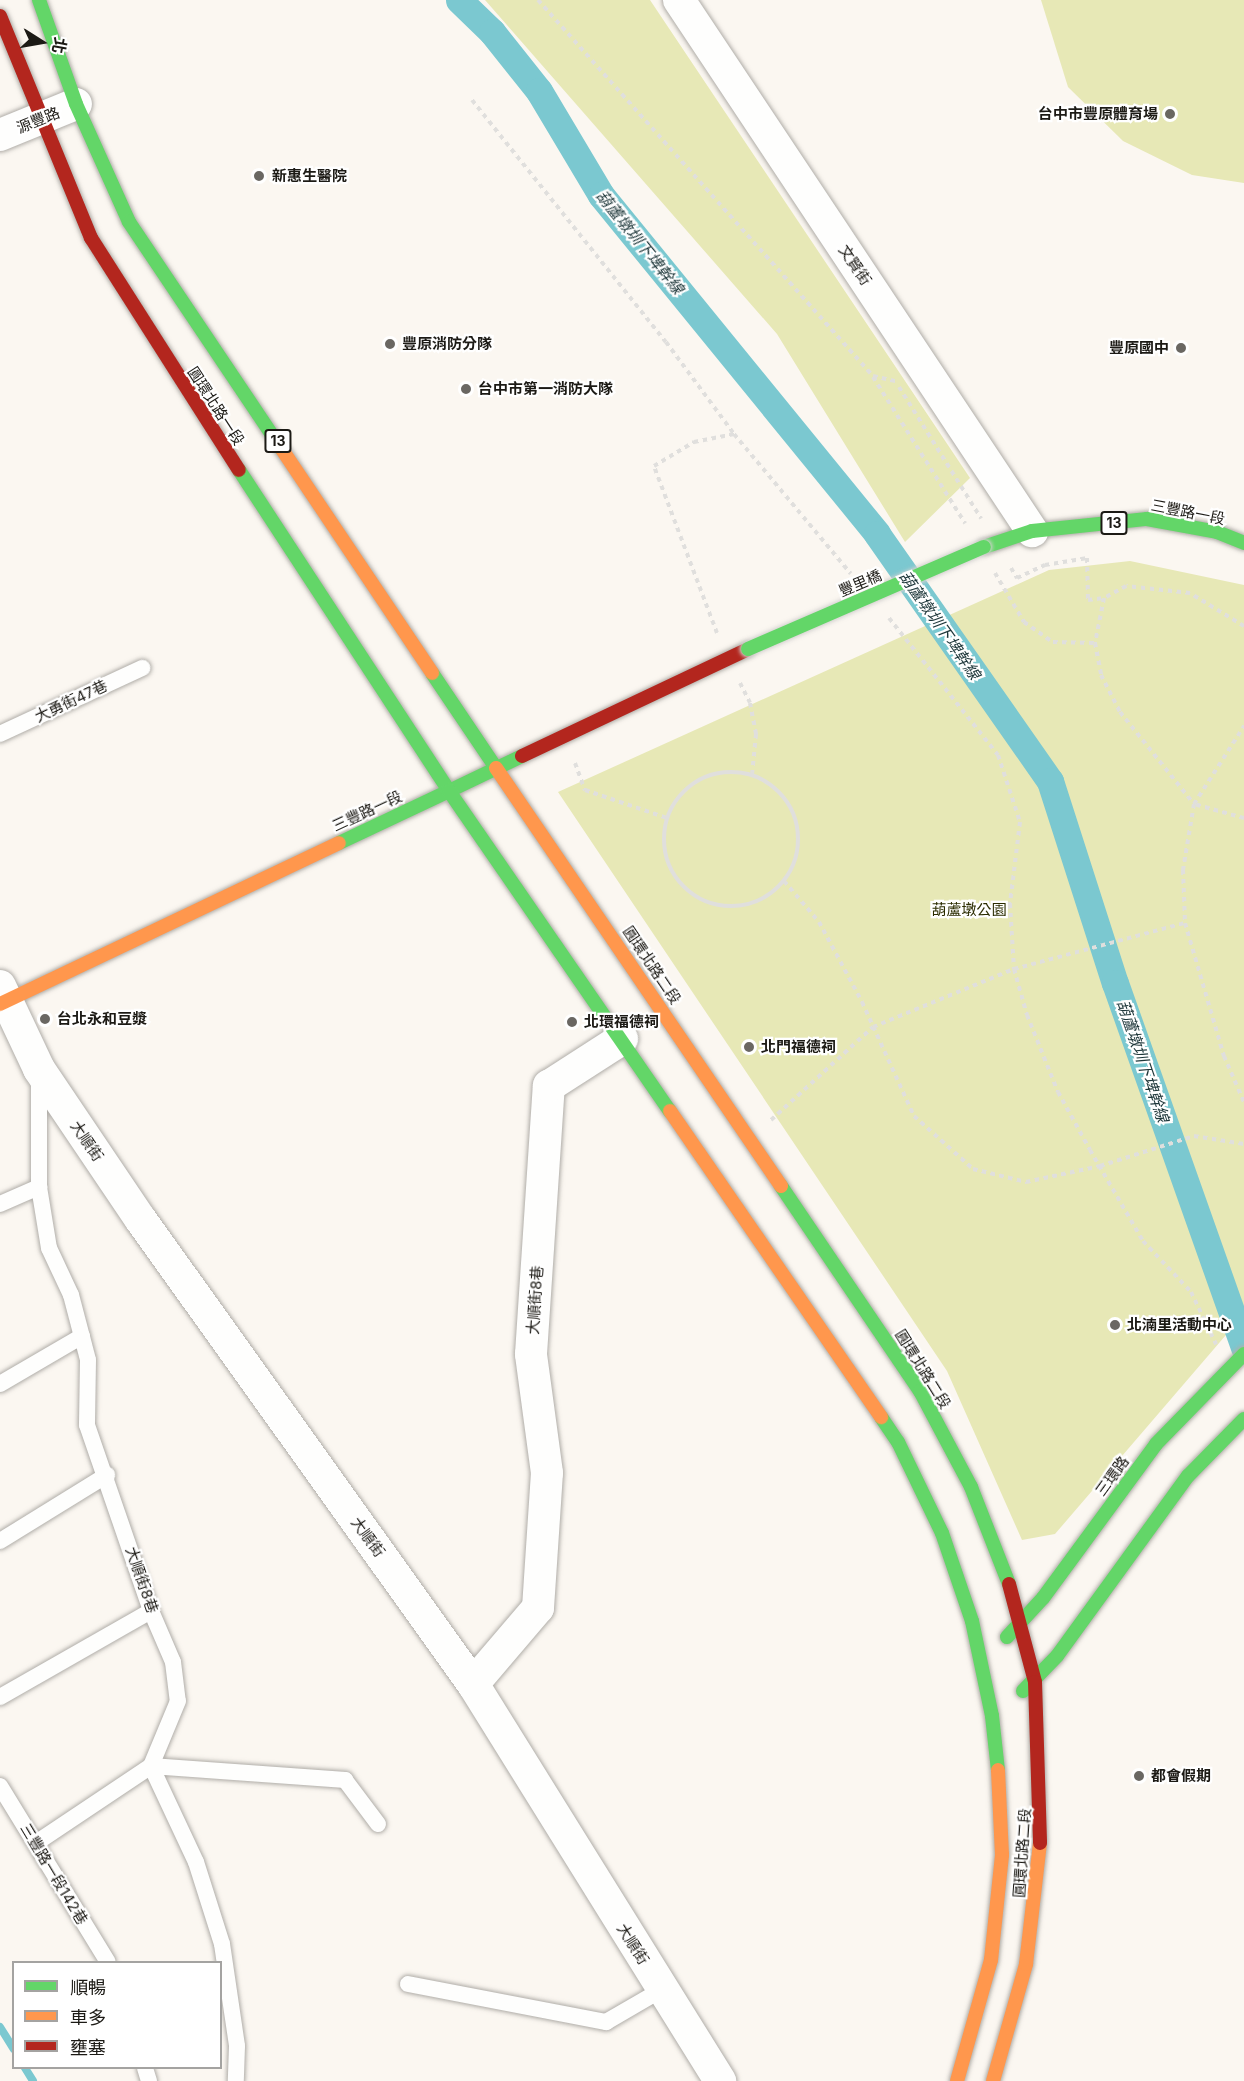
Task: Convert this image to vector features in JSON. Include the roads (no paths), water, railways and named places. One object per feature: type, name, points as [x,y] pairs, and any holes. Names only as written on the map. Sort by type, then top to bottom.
[{"type":"street","name":"圓環北路一段","points":[[39,0],[76,104],[129,222],[496,768]]},
{"type":"street","name":"文賢街","points":[[679,0],[1032,531]]},
{"type":"street","name":"圓環北路一段","points":[[0,16],[91,237],[160,349],[449,791]]},
{"type":"street","name":"源豐路","points":[[0,135],[42,120],[76,104]]},
{"type":"street","name":"三豐路一段","points":[[984,547],[1032,531],[1147,519],[1243,539]]},
{"type":"street","name":"豐里橋","points":[[748,649],[984,547]]},
{"type":"street","name":"三豐路一段","points":[[2,997],[449,791],[748,649]]},
{"type":"street","name":"圓環北路二段","points":[[496,768],[750,1138],[920,1391],[979,1507],[1005,1568],[1035,1682],[1042,1780],[1039,1865],[1024,1974],[993,2081]]},
{"type":"street","name":"圓環北路二段","points":[[449,791],[898,1442],[942,1533],[972,1621],[992,1716],[1001,1802],[998,1908],[979,2012],[957,2081]]},
{"type":"street","name":"大順街","points":[[2,997],[39,1069],[141,1220],[473,1684],[720,2081]]},
{"type":"street","name":"大順街8巷","points":[[473,1684],[538,1608],[547,1473],[531,1354],[549,1086],[622,1039]]},
{"type":"street","name":"三環路","points":[[980,1658],[1020,1627],[1156,1444],[1244,1354]]},
{"type":"street","points":[[992,1716],[1035,1682],[1188,1476],[1244,1419]]},
{"type":"lane","name":"大勇街47巷","points":[[0,734],[142,668]]},
{"type":"lane","name":"大順街8巷","points":[[39,1069],[39,1187],[49,1248],[71,1295],[88,1360],[87,1425],[107,1475],[151,1611],[173,1662],[178,1701],[151,1766]]},
{"type":"lane","points":[[0,1204],[39,1187]]},
{"type":"lane","points":[[0,1384],[82,1336]]},
{"type":"lane","points":[[0,1541],[107,1475]]},
{"type":"lane","points":[[0,1697],[151,1611]]},
{"type":"lane","points":[[151,1766],[196,1862],[222,1944],[237,2046],[236,2081]]},
{"type":"lane","points":[[36,1843],[151,1766],[345,1780],[378,1824]]},
{"type":"lane","name":"三豐路一段142巷","points":[[0,1786],[107,1961]]},
{"type":"lane","points":[[408,1984],[606,2022],[662,1990]]},
{"type":"waterway","name":"葫蘆墩圳下埤幹線","points":[[459,0],[492,32],[539,91],[601,195],[877,534],[1050,781],[1115,983],[1244,1348]]},
{"type":"waterway","points":[[0,2027],[12,2046]]},
{"type":"waterway","points":[[26,2069],[33,2081]]},
{"type":"place","name":"台中市豐原體育場","points":[[1170,114]]},
{"type":"place","name":"新惠生醫院","points":[[259,176]]},
{"type":"place","name":"豐原消防分隊","points":[[390,344]]},
{"type":"place","name":"豐原國中","points":[[1181,348]]},
{"type":"place","name":"台中市第一消防大隊","points":[[466,389]]},
{"type":"place","name":"台北永和豆漿","points":[[45,1019]]},
{"type":"place","name":"北環福德祠","points":[[572,1022]]},
{"type":"place","name":"北門福德祠","points":[[749,1047]]},
{"type":"place","name":"北湳里活動中心","points":[[1115,1325]]},
{"type":"place","name":"都會假期","points":[[1139,1776]]},
{"type":"park label","name":"葫蘆墩公園","points":[[969,910]]}]
